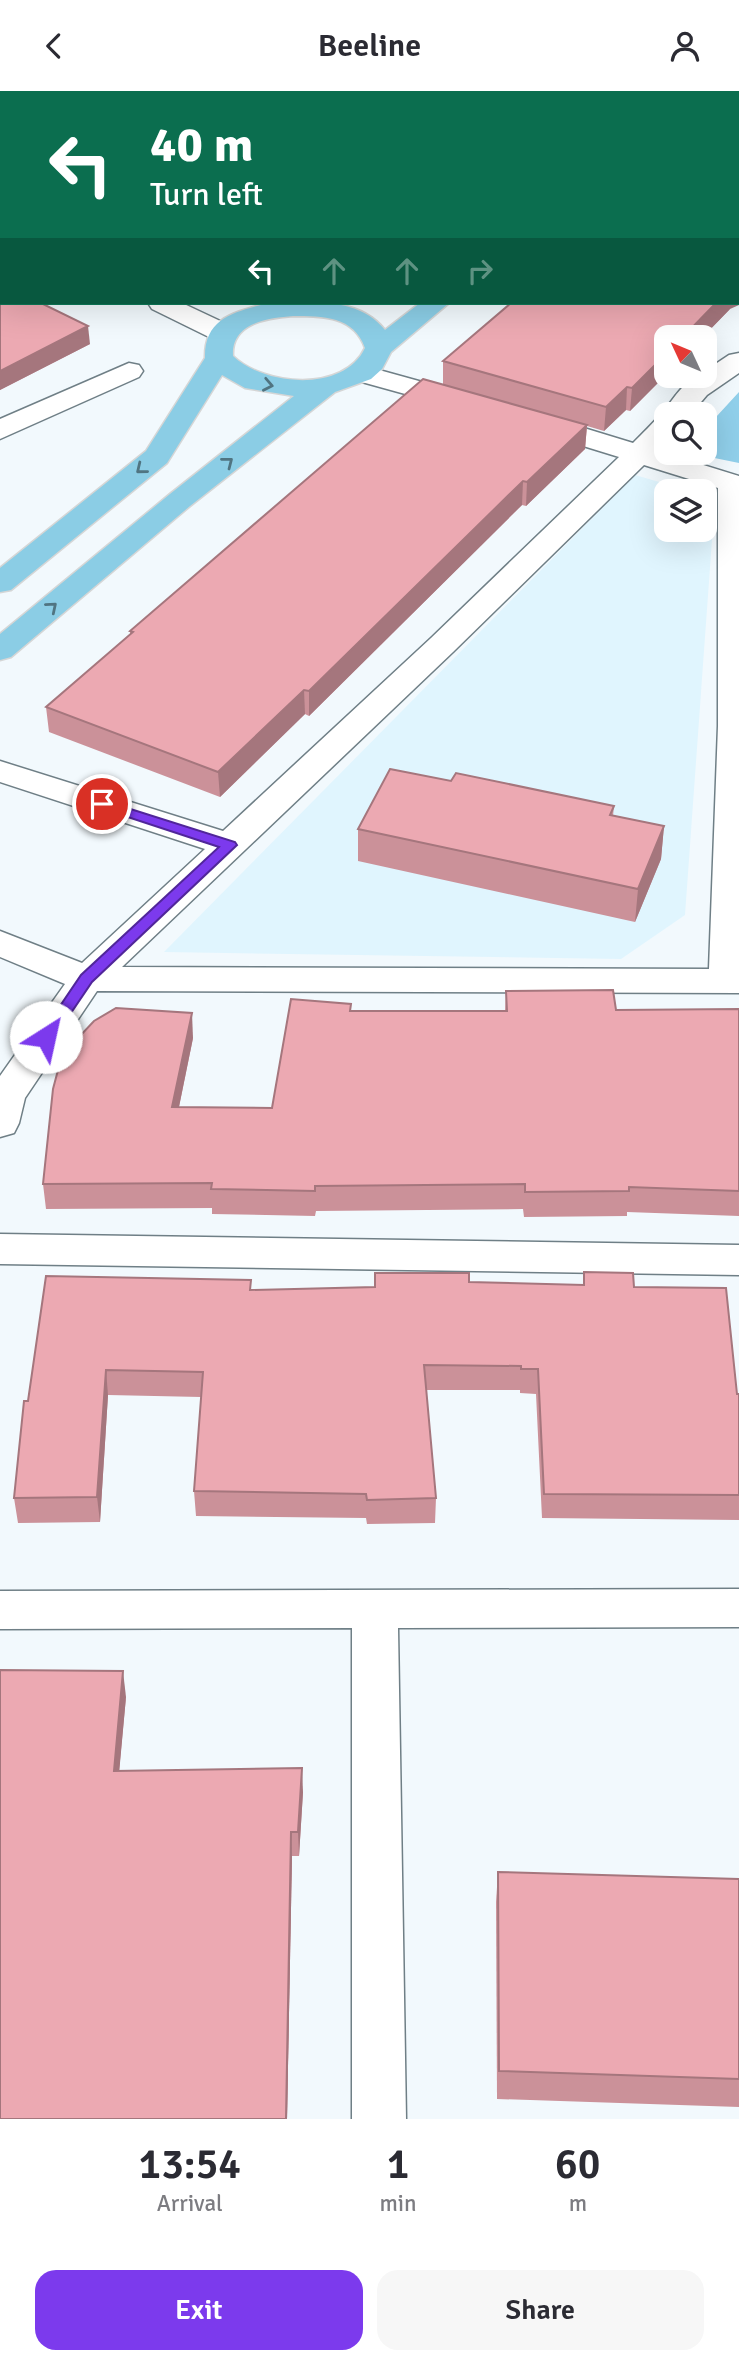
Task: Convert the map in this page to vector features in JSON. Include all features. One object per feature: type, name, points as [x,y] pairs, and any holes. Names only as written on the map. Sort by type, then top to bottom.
[{"type":"main road","points":[[221,346],[229,370],[261,385],[284,388],[325,386],[360,373],[372,363],[379,348],[433,305]]},
{"type":"main road","points":[[0,583],[156,457],[237,321],[286,306],[331,310],[368,326],[377,339],[379,348]]},
{"type":"main road","points":[[0,650],[180,500],[325,386]]},
{"type":"street","points":[[165,305],[221,346]]},
{"type":"street","points":[[686,402],[697,389],[739,361]]},
{"type":"street","points":[[0,430],[129,371]]},
{"type":"street","points":[[0,943],[87,979],[733,981],[736,484],[640,453],[360,373]]},
{"type":"street","points":[[0,1123],[6,1096],[87,979],[654,437]]},
{"type":"street","points":[[0,771],[230,845]]},
{"type":"street","points":[[0,1249],[739,1260]]},
{"type":"street","points":[[375,1608],[379,2119]]},
{"type":"street","points":[[0,1610],[739,1608]]},
{"type":"shaded area","points":[[739,392],[739,463],[717,459],[717,416]]},
{"type":"shaded area","points":[[635,475],[654,480],[654,542],[712,542],[685,915],[621,959],[164,952]]},
{"type":"building","points":[[0,305],[45,305],[88,326],[0,371]]},
{"type":"building","points":[[509,305],[714,305],[695,325],[654,325],[654,366],[632,388],[627,387],[606,407],[443,361]]},
{"type":"building","points":[[423,379],[587,425],[527,482],[523,481],[309,691],[304,690],[218,772],[46,707],[133,632],[130,631]]},
{"type":"building","points":[[390,769],[451,781],[456,773],[614,806],[610,815],[664,826],[638,889],[358,829]]},
{"type":"building","points":[[613,990],[616,1010],[739,1009],[739,1191],[629,1187],[629,1191],[525,1192],[525,1184],[315,1186],[315,1191],[211,1189],[212,1183],[43,1184],[53,1089],[62,1055],[94,1021],[116,1008],[192,1013],[172,1107],[272,1108],[291,999],[351,1004],[350,1011],[507,1011],[506,991]]},
{"type":"building","points":[[584,1272],[633,1273],[634,1287],[726,1288],[739,1394],[739,1495],[544,1494],[538,1369],[521,1369],[521,1366],[424,1365],[436,1498],[367,1500],[366,1494],[194,1491],[203,1372],[106,1370],[97,1497],[14,1498],[24,1401],[28,1401],[46,1276],[251,1280],[250,1290],[375,1287],[375,1273],[469,1273],[469,1282],[584,1285]]},
{"type":"building","points":[[0,1670],[123,1671],[114,1771],[302,1768],[298,1832],[291,1832],[286,2119],[0,2119]]},
{"type":"building","points":[[498,1872],[739,1879],[739,2079],[499,2071]]},
{"type":"route","points":[[46,1037],[87,979],[230,845],[102,804]]}]
